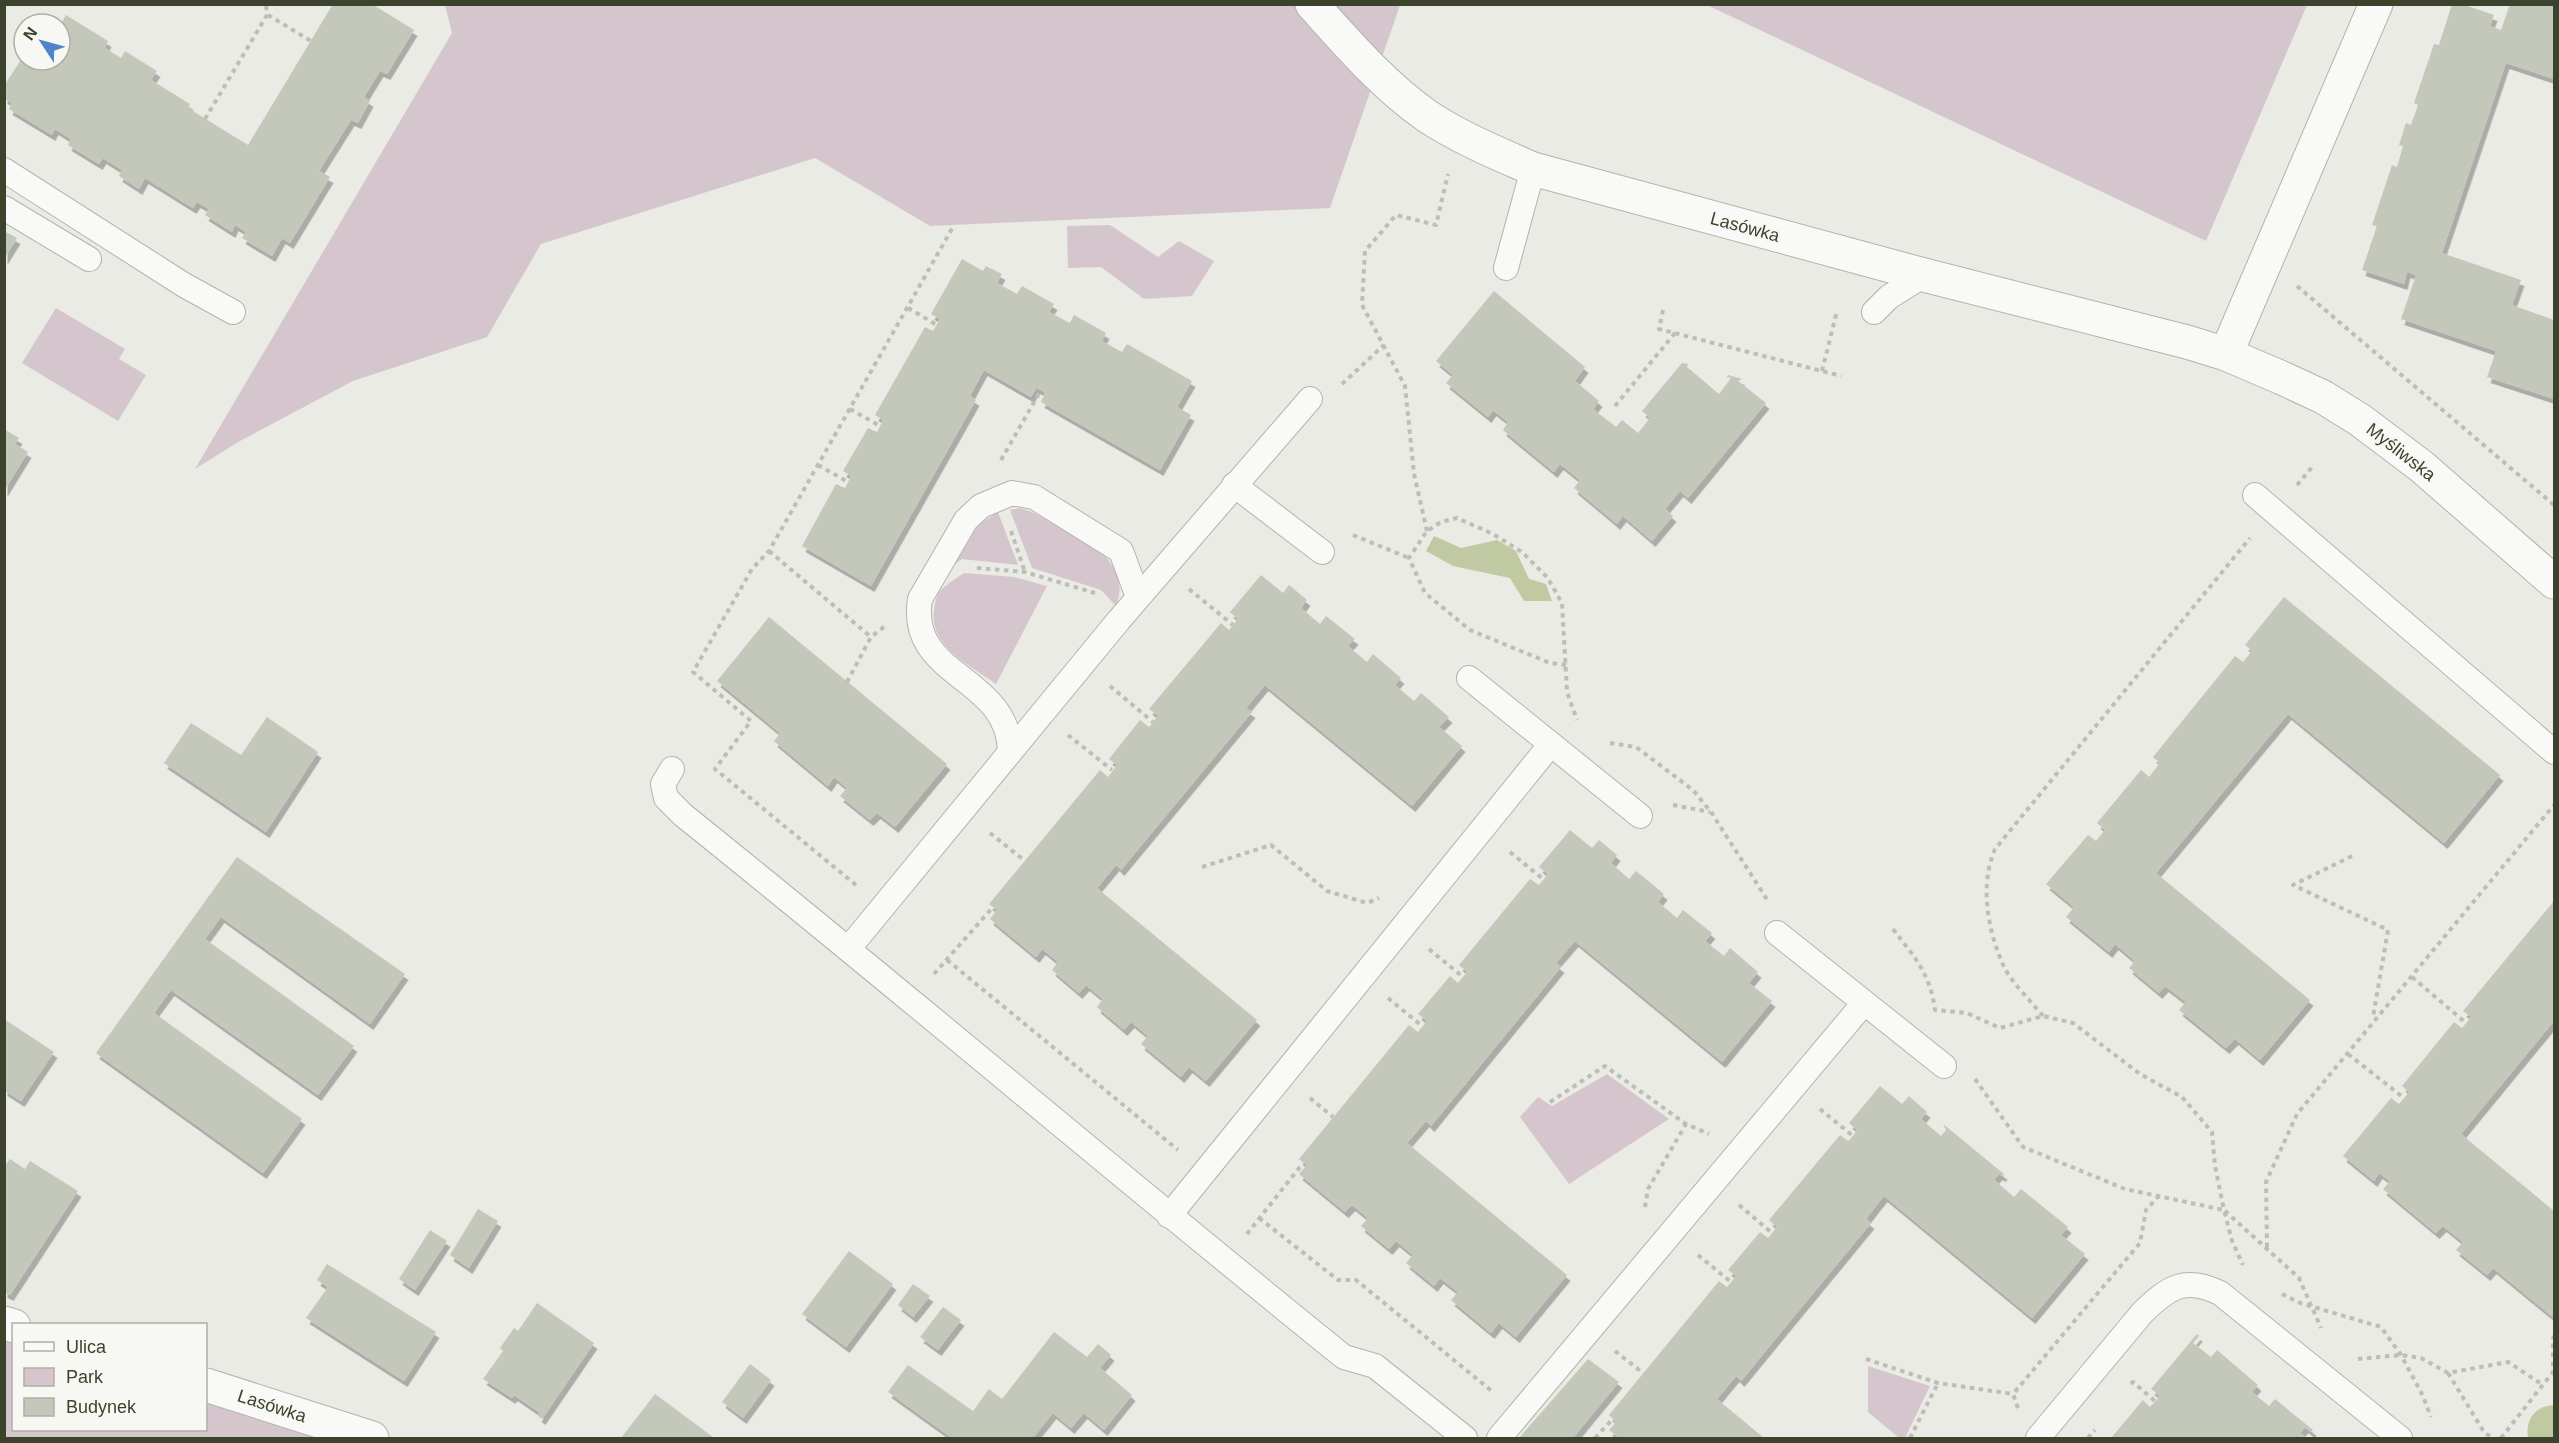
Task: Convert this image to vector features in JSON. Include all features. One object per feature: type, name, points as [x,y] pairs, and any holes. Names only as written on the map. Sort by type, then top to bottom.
[{"type":"street","name":"Lasówka","points":[[1312,4],[1387,82],[1427,115],[1484,147],[1533,170],[2226,354]]},
{"type":"street","points":[[2226,354],[2376,4]]},
{"type":"street","name":"Myśliwska","points":[[2226,354],[2323,397],[2360,420],[2421,466],[2554,582]]},
{"type":"street","name":"Lasówka","points":[[207,1385],[372,1438]]},
{"type":"lane","points":[[4,170],[184,285],[233,312]]},
{"type":"lane","points":[[1506,268],[1533,170]]},
{"type":"lane","points":[[4,208],[89,259]]},
{"type":"lane","points":[[1874,312],[1889,297],[1924,275]]},
{"type":"lane","points":[[849,948],[1138,597],[1310,399]]},
{"type":"lane","points":[[1234,485],[1322,552]]},
{"type":"lane","points":[[1010,752],[1007,727],[1002,716],[989,699],[946,666],[929,647],[921,632],[918,613],[920,599],[966,520],[981,506],[999,497],[1012,493],[1034,497],[1120,551],[1138,597]]},
{"type":"lane","points":[[2255,495],[2554,752]]},
{"type":"lane","points":[[1469,678],[1640,816]]},
{"type":"lane","points":[[1169,1216],[1551,744]]},
{"type":"lane","points":[[672,769],[663,784],[666,798],[683,815],[849,948],[1169,1216],[1344,1357],[1375,1366],[1465,1438]]},
{"type":"lane","points":[[1775,922],[1864,1003],[1944,1066]]},
{"type":"lane","points":[[1499,1438],[1864,1003]]},
{"type":"lane","points":[[2038,1438],[2143,1312],[2173,1288],[2188,1284],[2203,1284],[2220,1293],[2400,1438]]},
{"type":"path","points":[[205,119],[267,15],[266,4]]},
{"type":"path","points":[[267,15],[311,41]]},
{"type":"path","points":[[1427,531],[1414,474],[1405,386],[1362,305],[1365,251],[1396,215],[1436,225],[1449,173]]},
{"type":"path","points":[[862,890],[715,769],[751,721],[693,672],[752,569],[769,551],[953,227]]},
{"type":"path","points":[[2290,280],[2554,505]]},
{"type":"path","points":[[908,308],[937,325]]},
{"type":"path","points":[[1663,310],[1659,329],[1841,376]]},
{"type":"path","points":[[1615,405],[1675,333]]},
{"type":"path","points":[[1822,371],[1831,334]]},
{"type":"path","points":[[850,409],[880,426]]},
{"type":"path","points":[[818,465],[848,482]]},
{"type":"path","points":[[2294,489],[2313,466]]},
{"type":"path","points":[[1566,665],[1550,663],[1470,630],[1425,593],[1409,558],[1427,531],[1441,522],[1457,519],[1493,534],[1522,552],[1546,577],[1562,603],[1566,665],[1567,692],[1580,729]]},
{"type":"path","points":[[2043,1016],[2006,971],[1988,918],[1987,866],[1995,849],[2252,536]]},
{"type":"path","points":[[769,551],[871,637],[847,682]]},
{"type":"path","points":[[1025,573],[1096,593],[1119,620]]},
{"type":"path","points":[[1181,582],[1233,625]]},
{"type":"path","points":[[1102,679],[1153,722]]},
{"type":"path","points":[[1061,729],[1112,770]]},
{"type":"path","points":[[1604,740],[1612,744],[1636,747],[1693,790],[1711,812],[1775,922]]},
{"type":"path","points":[[2266,1248],[2266,1182],[2297,1114],[2554,805]]},
{"type":"path","points":[[981,825],[1025,861]]},
{"type":"path","points":[[1202,867],[1271,845],[1327,891],[1367,903],[1387,894]]},
{"type":"path","points":[[1508,851],[1543,879]]},
{"type":"path","points":[[2352,856],[2293,885],[2388,930],[2373,1017],[2377,1020]]},
{"type":"path","points":[[928,982],[993,907]]},
{"type":"path","points":[[1893,929],[1924,969],[1933,993],[1935,1010],[1941,1019]]},
{"type":"path","points":[[1428,948],[1463,977]]},
{"type":"path","points":[[947,960],[1205,1173]]},
{"type":"path","points":[[2412,977],[2466,1023]]},
{"type":"path","points":[[1387,998],[1422,1026]]},
{"type":"path","points":[[1924,1007],[1967,1013],[2000,1028],[2043,1016],[2073,1023],[2140,1074],[2182,1096],[2212,1132],[2223,1210],[2232,1241],[2242,1263],[2254,1279],[2237,1306]]},
{"type":"path","points":[[2348,1054],[2404,1098]]},
{"type":"path","points":[[1550,1102],[1605,1066],[1686,1124],[1648,1189],[1644,1212]]},
{"type":"path","points":[[1808,1070],[1805,1084],[1799,1091],[1853,1136]]},
{"type":"path","points":[[1973,1076],[2023,1147],[2124,1189],[2223,1210],[2299,1278],[2325,1337]]},
{"type":"path","points":[[1242,1241],[1303,1163]]},
{"type":"path","points":[[2013,1394],[2140,1243],[2146,1210],[2158,1197]]},
{"type":"path","points":[[1736,1203],[1772,1233]]},
{"type":"path","points":[[1259,1218],[1338,1280],[1356,1280],[1501,1398]]},
{"type":"path","points":[[1695,1252],[1731,1282]]},
{"type":"path","points":[[2312,1306],[2381,1327],[2401,1355],[2423,1396],[2434,1425]]},
{"type":"path","points":[[2501,1438],[2553,1372],[2554,1336]]},
{"type":"path","points":[[2350,1354],[2358,1359],[2401,1355],[2421,1358],[2448,1373],[2484,1432],[2492,1438]]},
{"type":"path","points":[[1866,1359],[1938,1383],[2013,1394]]},
{"type":"path","points":[[2448,1373],[2508,1362],[2543,1386]]},
{"type":"path","points":[[2127,1390],[2133,1382],[2155,1401]]},
{"type":"path","points":[[1910,1438],[1938,1383]]},
{"type":"path","points":[[2013,1394],[2020,1415]]},
{"type":"path","points":[[1595,1438],[1612,1420]]},
{"type":"path","points":[[2088,1438],[2100,1422]]},
{"type":"green space","points":[[445,5],[1400,5],[1330,208],[930,226],[815,158],[541,244],[487,337],[353,381],[240,441],[195,469],[452,33]]},
{"type":"green space","points":[[1707,5],[2307,5],[2206,241]]},
{"type":"green space","points":[[1110,225],[1158,257],[1179,241],[1214,261],[1192,296],[1144,299],[1101,267],[1068,268],[1067,226]]},
{"type":"green space","points":[[56,308],[125,349],[119,359],[146,375],[118,421],[22,363]]},
{"type":"green space","points":[[1019,508],[1030,511],[1078,536],[1107,558],[1116,572],[1120,588],[1116,606],[1101,590],[1032,568],[1010,510]]},
{"type":"green space","points":[[998,512],[1018,565],[962,559],[955,564],[979,524]]},
{"type":"green space","points":[[964,573],[1014,577],[1047,586],[996,684],[954,654],[938,635],[934,623],[934,608],[938,594]]},
{"type":"green space","points":[[1607,1074],[1669,1119],[1569,1184],[1520,1117],[1538,1097],[1552,1106]]},
{"type":"green space","points":[[4,1336],[12,1339],[12,1431],[207,1431],[207,1395],[353,1438],[5,1438]]},
{"type":"green space","points":[[1868,1366],[1930,1386],[1905,1438],[1899,1438],[1868,1412]]},
{"type":"shaded area","points":[[1434,536],[1461,548],[1497,540],[1516,551],[1529,579],[1546,584],[1552,601],[1524,601],[1510,578],[1453,566],[1426,551]]},
{"type":"shaded area","points":[[2554,1405],[2554,1438],[2528,1438],[2528,1425],[2533,1415],[2542,1408]]},
{"type":"building","points":[[333,4],[372,4],[414,30],[387,74],[380,71],[364,97],[370,101],[358,123],[351,120],[319,171],[330,177],[290,243],[282,238],[272,256],[242,238],[246,232],[235,225],[232,232],[205,215],[209,209],[197,202],[193,208],[145,178],[139,189],[119,176],[122,170],[103,158],[99,164],[68,145],[71,139],[55,129],[52,135],[9,109],[12,103],[4,98],[4,86],[13,72],[72,72],[72,19],[108,41],[105,48],[121,58],[125,51],[157,71],[151,80],[190,104],[188,108],[248,145]]},
{"type":"building","points":[[2452,4],[2462,4],[2494,15],[2490,26],[2501,30],[2510,4],[2554,4],[2554,79],[2506,63],[2442,253],[2521,280],[2512,305],[2554,320],[2554,399],[2487,377],[2496,351],[2401,319],[2416,275],[2407,272],[2404,284],[2362,270],[2377,226],[2372,225],[2392,165],[2397,167],[2403,146],[2399,145],[2406,123],[2411,125],[2418,105],[2414,103],[2434,44],[2439,45]]},
{"type":"building","points":[[4,231],[17,238],[4,259]]},
{"type":"building","points":[[962,259],[983,271],[986,266],[1002,274],[997,283],[1017,294],[1022,286],[1054,304],[1049,312],[1070,323],[1074,315],[1106,333],[1102,341],[1122,352],[1127,344],[1192,381],[1177,407],[1191,415],[1160,470],[1041,402],[1045,393],[1041,390],[1036,388],[1031,397],[984,370],[970,396],[976,400],[871,586],[802,546],[836,484],[845,488],[851,476],[843,471],[868,428],[877,432],[883,420],[875,415],[925,327],[933,331],[940,319],[931,314]]},
{"type":"building","points":[[1494,291],[1585,367],[1575,381],[1599,401],[1593,409],[1616,427],[1622,420],[1638,433],[1650,418],[1642,411],[1682,363],[1688,364],[1687,367],[1719,394],[1731,378],[1727,377],[1728,375],[1742,379],[1738,381],[1766,403],[1688,498],[1680,491],[1665,509],[1673,516],[1652,541],[1623,516],[1617,524],[1574,488],[1580,480],[1560,464],[1554,472],[1503,430],[1508,422],[1493,410],[1488,417],[1446,383],[1453,375],[1436,361]]},
{"type":"building","points":[[4,429],[19,438],[15,444],[28,452],[4,491]]},
{"type":"building","points":[[1261,575],[1283,593],[1289,585],[1307,600],[1301,608],[1320,624],[1326,616],[1355,639],[1348,646],[1367,662],[1373,654],[1401,678],[1395,685],[1414,701],[1421,693],[1449,717],[1439,727],[1462,746],[1412,806],[1265,685],[1246,708],[1252,712],[1121,870],[1116,865],[1097,888],[1257,1020],[1206,1081],[1189,1067],[1181,1077],[1141,1044],[1148,1036],[1131,1022],[1124,1030],[1097,1007],[1103,999],[1086,985],[1079,993],[1052,970],[1058,962],[1042,949],[1036,957],[990,919],[997,910],[989,904],[1100,770],[1108,777],[1117,765],[1109,759],[1140,720],[1149,727],[1158,716],[1149,709],[1221,623],[1229,630],[1238,619],[1230,612]]},
{"type":"building","points":[[2284,597],[2500,775],[2444,843],[2288,714],[2156,873],[2310,1000],[2260,1060],[2235,1039],[2226,1048],[2179,1010],[2186,1002],[2165,986],[2159,993],[2129,968],[2135,961],[2115,944],[2109,952],[2066,917],[2074,907],[2046,884],[2088,835],[2096,841],[2105,830],[2097,823],[2141,770],[2149,777],[2160,763],[2153,757],[2235,656],[2243,662],[2252,651],[2245,645]]},
{"type":"building","points":[[769,617],[947,764],[895,827],[877,813],[870,820],[840,796],[847,788],[834,777],[828,786],[774,741],[780,733],[717,681]]},
{"type":"building","points":[[267,717],[318,752],[266,832],[164,763],[191,723],[241,755]]},
{"type":"building","points":[[1570,830],[1592,848],[1599,840],[1617,855],[1611,863],[1629,879],[1636,871],[1664,894],[1658,902],[1677,918],[1683,910],[1712,933],[1705,941],[1724,956],[1730,948],[1758,972],[1749,983],[1772,1001],[1722,1062],[1575,941],[1556,963],[1561,967],[1431,1126],[1426,1121],[1407,1143],[1567,1275],[1516,1337],[1499,1323],[1491,1333],[1451,1300],[1458,1292],[1440,1278],[1434,1286],[1406,1263],[1413,1255],[1396,1241],[1389,1249],[1361,1226],[1368,1218],[1352,1205],[1345,1212],[1299,1174],[1307,1165],[1299,1159],[1409,1025],[1418,1032],[1427,1021],[1418,1014],[1450,976],[1458,983],[1463,977],[1467,972],[1459,965],[1530,879],[1539,885],[1548,874],[1539,867]]},
{"type":"building","points":[[237,857],[405,974],[370,1024],[221,917],[205,939],[354,1046],[318,1095],[171,990],[154,1013],[302,1119],[263,1173],[96,1053]]},
{"type":"building","points":[[2554,901],[2554,1021],[2461,1134],[2554,1211],[2554,1318],[2493,1268],[2487,1275],[2456,1250],[2463,1242],[2443,1226],[2436,1233],[2383,1189],[2390,1181],[2379,1173],[2374,1181],[2343,1156],[2391,1098],[2399,1104],[2409,1092],[2402,1086],[2454,1022],[2462,1028],[2471,1017],[2463,1011]]},
{"type":"building","points":[[4,1019],[54,1052],[21,1101],[4,1090]]},
{"type":"building","points":[[1880,1086],[1902,1104],[1909,1096],[1927,1112],[1921,1119],[1941,1136],[1946,1130],[1943,1124],[2004,1174],[2002,1176],[1999,1174],[1994,1180],[2014,1197],[2021,1189],[2068,1227],[2061,1235],[2085,1254],[2032,1318],[1884,1196],[1866,1219],[1871,1223],[1741,1381],[1736,1376],[1717,1399],[1764,1438],[1619,1438],[1609,1430],[1616,1422],[1609,1415],[1719,1281],[1727,1287],[1736,1276],[1728,1270],[1760,1232],[1768,1238],[1777,1227],[1769,1220],[1840,1135],[1848,1141],[1853,1136],[1857,1130],[1849,1123]]},
{"type":"building","points":[[10,1159],[25,1169],[30,1161],[78,1191],[10,1295],[4,1292],[4,1197],[7,1193],[4,1192],[4,1167]]},
{"type":"building","points":[[478,1209],[498,1221],[469,1268],[450,1255]]},
{"type":"building","points":[[430,1230],[447,1241],[415,1290],[399,1279]]},
{"type":"building","points":[[849,1251],[893,1284],[846,1347],[802,1314]]},
{"type":"building","points":[[327,1264],[436,1332],[404,1381],[306,1318],[328,1287],[317,1280]]},
{"type":"building","points":[[913,1284],[930,1296],[913,1317],[898,1305]]},
{"type":"building","points":[[537,1303],[594,1343],[542,1419],[538,1416],[540,1413],[514,1395],[512,1398],[483,1379],[503,1351],[500,1348],[514,1328],[518,1331]]},
{"type":"building","points":[[943,1307],[961,1320],[938,1350],[920,1337]]},
{"type":"building","points":[[1054,1332],[1087,1357],[1098,1344],[1111,1355],[1100,1368],[1132,1395],[1104,1430],[1084,1413],[1071,1428],[1053,1413],[1033,1438],[952,1438],[888,1392],[908,1365],[973,1411],[989,1389],[1002,1399]]},
{"type":"building","points":[[2197,1334],[2199,1336],[2193,1343],[2211,1357],[2217,1350],[2258,1385],[2252,1392],[2269,1406],[2275,1399],[2313,1430],[2311,1432],[2305,1427],[2300,1433],[2307,1438],[2111,1438],[2143,1400],[2150,1407],[2160,1396],[2151,1389]]},
{"type":"building","points":[[1588,1359],[1619,1382],[1573,1438],[1519,1438]]},
{"type":"building","points":[[750,1364],[771,1380],[743,1418],[722,1402]]},
{"type":"building","points":[[655,1394],[701,1428],[714,1438],[621,1438]]}]
